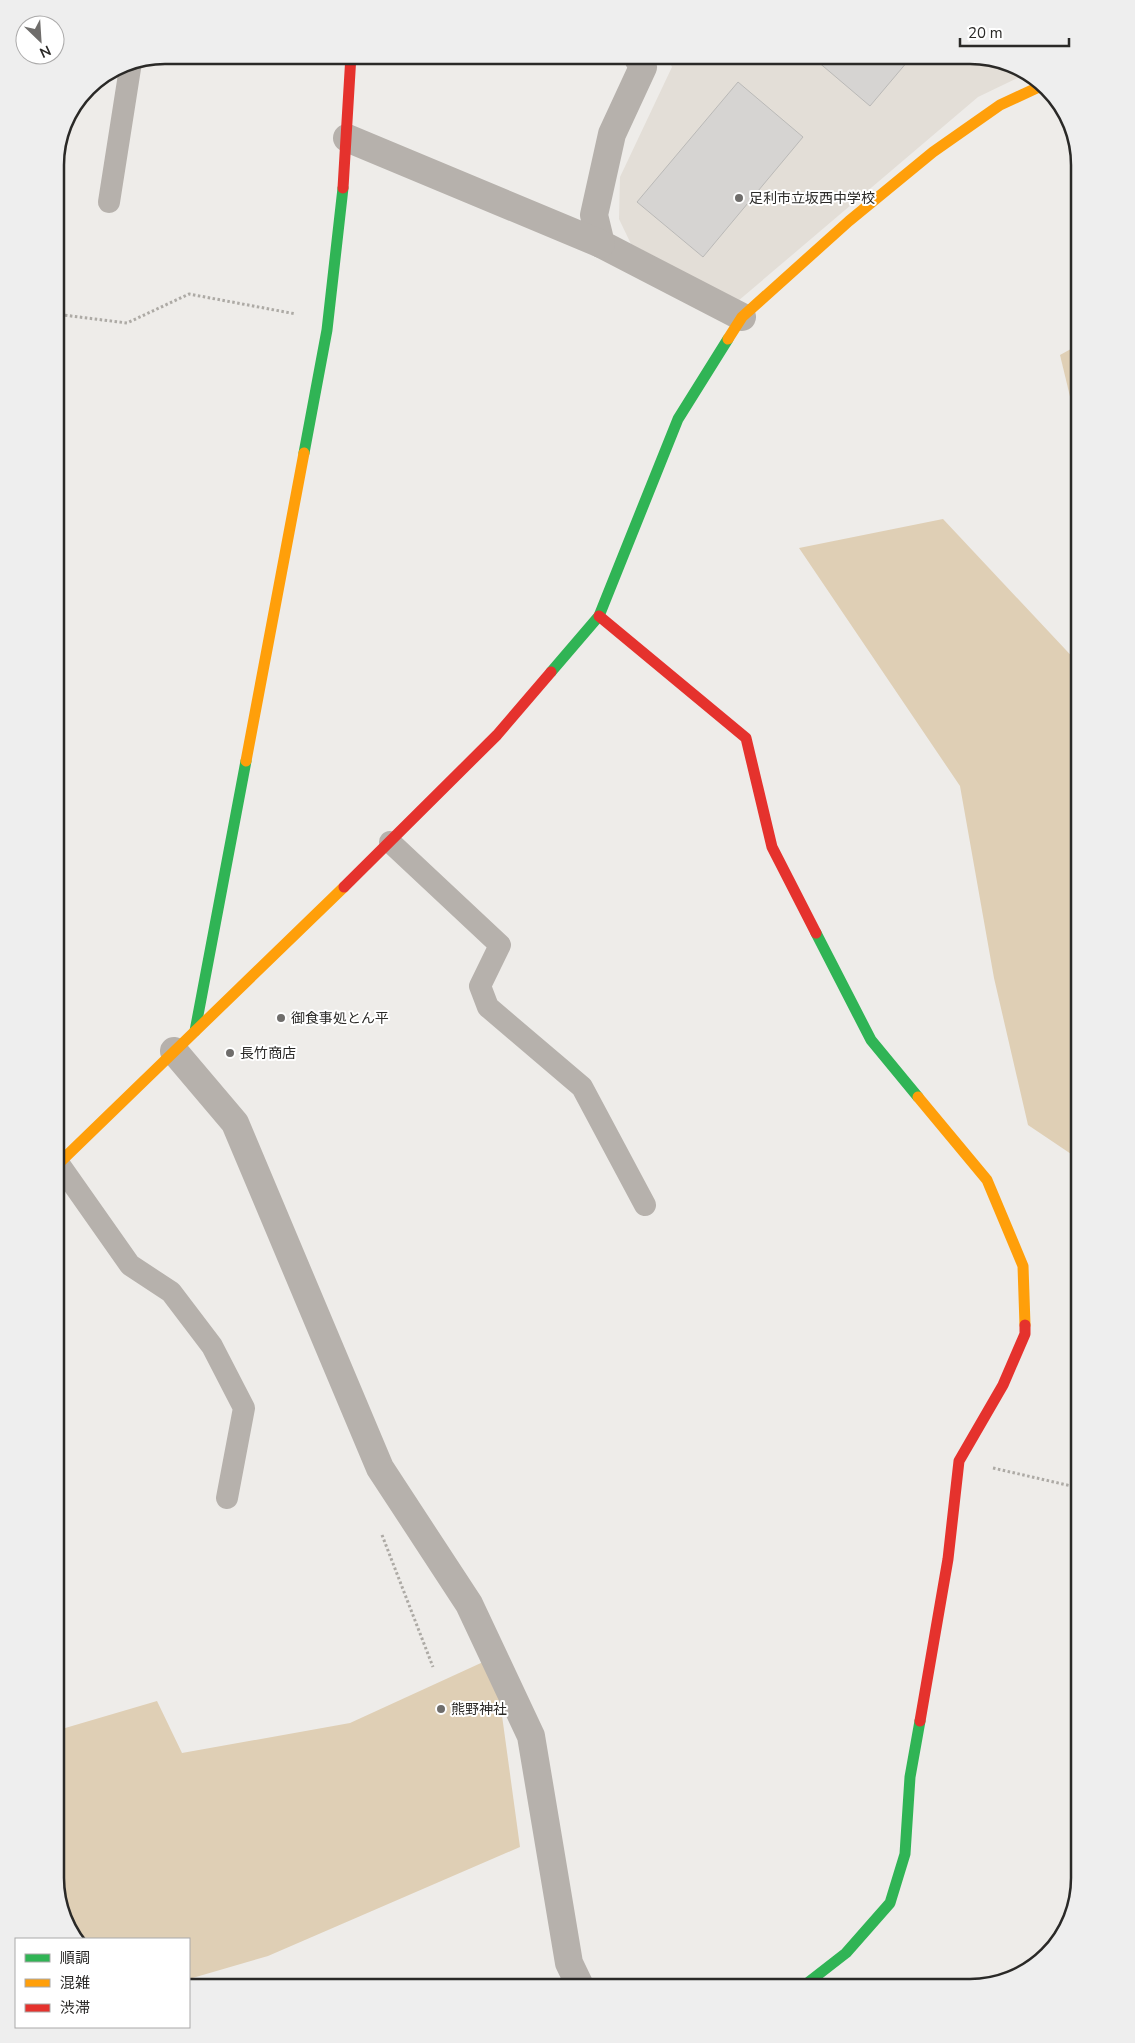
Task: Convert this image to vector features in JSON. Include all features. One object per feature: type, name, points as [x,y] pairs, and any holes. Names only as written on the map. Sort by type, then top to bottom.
[{"type":"street","points":[[195,1031],[327,330],[347,138],[350,64]]},
{"type":"street","points":[[602,244],[594,215],[612,134],[643,67],[641,64]]},
{"type":"street","points":[[64,1159],[390,842],[497,735],[599,616],[678,419],[742,317],[849,221],[933,152],[1000,105],[1036,89]]},
{"type":"street","points":[[347,138],[602,244],[742,317]]},
{"type":"street","points":[[599,616],[746,738],[772,846],[871,1040],[987,1180],[1024,1266],[1024,1334],[1003,1385],[959,1461],[948,1560],[910,1777],[903,1862],[890,1903],[846,1953],[813,1979]]},
{"type":"street","points":[[174,1051],[234,1123],[380,1468],[469,1604],[531,1736],[569,1962],[576,1979]]},
{"type":"lane","points":[[109,202],[129,70]]},
{"type":"lane","points":[[390,842],[500,945],[480,986],[488,1007],[582,1087],[645,1205]]},
{"type":"lane","points":[[64,1175],[130,1265],[171,1292],[212,1346],[240,1400],[244,1408],[227,1498]]},
{"type":"path","points":[[64,315],[127,323],[189,294],[300,314],[327,330]]},
{"type":"path","points":[[959,1461],[1071,1486]]},
{"type":"shaded area","name":"足利市立坂西中学校","points":[[670,64],[977,64],[1003,69],[1020,77],[978,97],[738,301],[631,244],[619,219],[620,177],[672,67]]},
{"type":"shaded area","points":[[1071,349],[1071,401],[1060,355]]},
{"type":"shaded area","points":[[943,519],[1071,655],[1071,1154],[1028,1125],[994,978],[960,786],[799,548]]},
{"type":"shaded area","points":[[494,1657],[520,1847],[268,1956],[190,1979],[190,1938],[84,1938],[71,1917],[64,1885],[64,1728],[157,1701],[182,1753],[350,1723]]},
{"type":"building","points":[[821,64],[905,64],[870,106]]},
{"type":"building","points":[[738,82],[803,137],[703,257],[637,202]]},
{"type":"traffic: fast","points":[[304,453],[327,330],[343,188]]},
{"type":"traffic: fast","points":[[551,672],[599,616],[678,419],[728,339]]},
{"type":"traffic: fast","points":[[195,1031],[246,761]]},
{"type":"traffic: fast","points":[[816,933],[871,1040],[918,1097]]},
{"type":"traffic: fast","points":[[813,1979],[846,1953],[890,1903],[905,1854],[910,1777],[920,1721]]},
{"type":"traffic: slow","points":[[728,339],[742,317],[849,221],[933,152],[1000,105],[1036,88]]},
{"type":"traffic: slow","points":[[246,761],[304,453]]},
{"type":"traffic: slow","points":[[64,1158],[344,887]]},
{"type":"traffic: slow","points":[[918,1097],[987,1180],[1023,1266],[1025,1325]]},
{"type":"traffic: jam","points":[[343,188],[350,64]]},
{"type":"traffic: jam","points":[[599,616],[746,738],[772,847],[816,933]]},
{"type":"traffic: jam","points":[[344,887],[497,735],[551,672]]},
{"type":"traffic: jam","points":[[920,1721],[948,1559],[959,1461],[1003,1385],[1025,1334],[1025,1325]]},
{"type":"place","name":"足利市立坂西中学校","points":[[739,198]]},
{"type":"place","name":"御食事処とん平","points":[[281,1018]]},
{"type":"place","name":"長竹商店","points":[[230,1053]]},
{"type":"place","name":"熊野神社","points":[[441,1709]]}]
